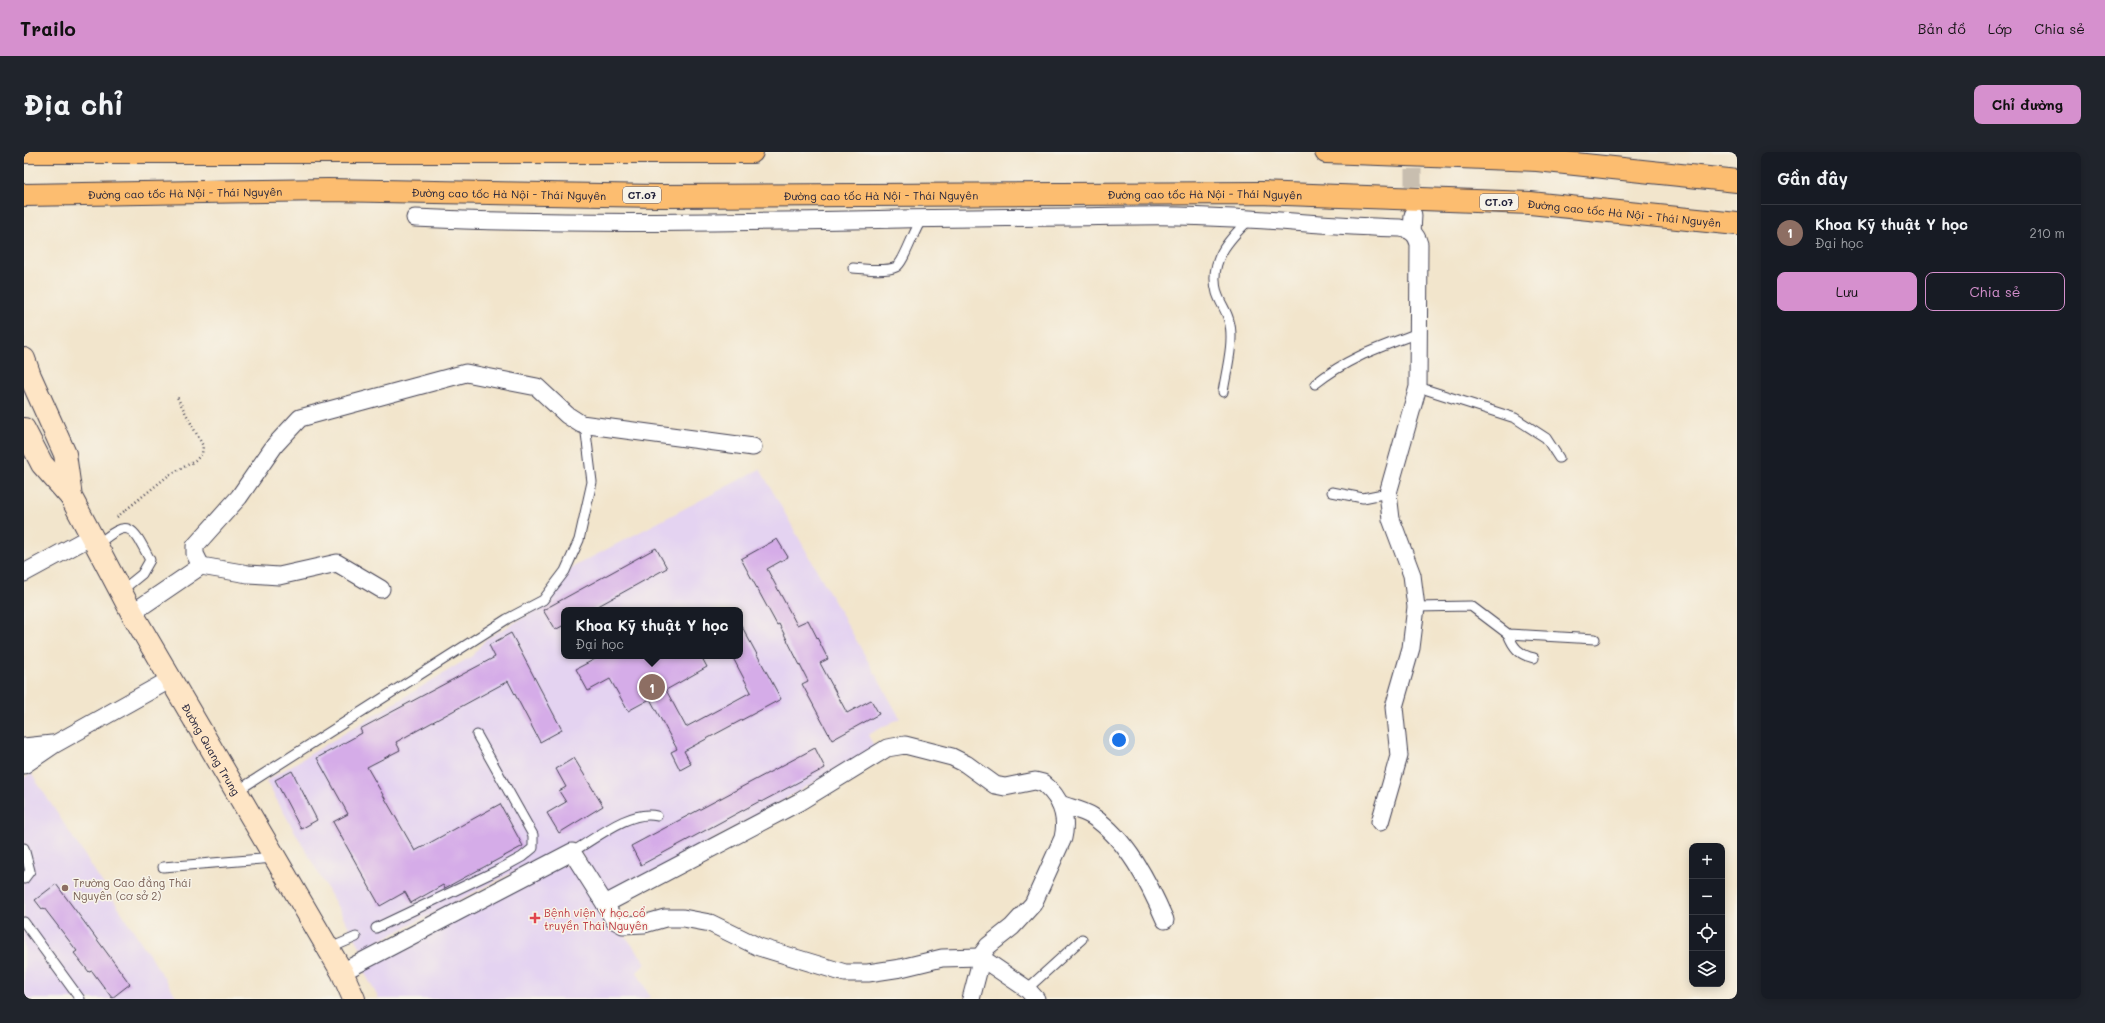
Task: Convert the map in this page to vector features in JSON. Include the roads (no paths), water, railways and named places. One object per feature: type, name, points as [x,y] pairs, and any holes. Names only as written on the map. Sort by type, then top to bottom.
[{"type":"highway","points":[[24,152],[752,152]]},
{"type":"highway","points":[[1326,152],[1537,160],[1737,181]]},
{"type":"highway","name":"Đường cao tốc Hà Nội - Thái Nguyên","points":[[24,195],[328,190],[659,196],[1260,193],[1530,203],[1737,224]]},
{"type":"main road","name":"Đường Quang Trung","points":[[24,358],[30,376],[65,454],[71,497]]},
{"type":"main road","name":"Đường Quang Trung","points":[[24,429],[42,464],[71,497],[95,540],[132,613],[237,790],[342,972],[354,999]]},
{"type":"street","points":[[1412,232],[1413,215]]},
{"type":"street","points":[[415,218],[591,222],[742,222],[923,218],[1176,216],[1250,219],[1293,224],[1400,228],[1412,232],[1418,238],[1419,244],[1418,387],[1388,493],[1391,519],[1412,575],[1416,607],[1411,648],[1394,707],[1398,756],[1380,822]]},
{"type":"street","points":[[201,566],[195,554],[195,546],[239,497],[275,445],[300,418],[466,373],[538,387],[567,415],[585,425],[753,447]]},
{"type":"street","points":[[24,573],[95,540]]},
{"type":"street","points":[[132,613],[201,566],[248,574],[279,576],[337,563],[381,589]]},
{"type":"street","points":[[24,765],[55,744],[171,679]]},
{"type":"street","points":[[24,747],[55,744]]},
{"type":"street","points":[[604,904],[799,802],[880,751],[897,745],[952,756],[995,785],[1005,787],[1035,781],[1043,783],[1049,788],[1060,804],[1065,828],[1033,904],[1012,927],[988,946],[980,958],[971,999]]},
{"type":"street","points":[[1060,804],[1091,816],[1112,834],[1134,861],[1157,902],[1165,920]]},
{"type":"street","points":[[342,972],[572,852],[614,920],[624,925],[644,924],[665,918],[683,918],[710,923],[759,947],[845,973],[868,973],[901,968],[942,958],[980,958],[1031,994]]},
{"type":"lane","points":[[853,268],[895,268],[901,264],[915,228],[923,218]]},
{"type":"lane","points":[[1223,392],[1231,337],[1230,322],[1218,293],[1215,267],[1231,237],[1250,219]]},
{"type":"lane","points":[[1315,384],[1332,370],[1354,357],[1382,345],[1418,333]]},
{"type":"lane","points":[[1418,387],[1515,418],[1546,438],[1559,458]]},
{"type":"lane","points":[[237,790],[507,618],[543,600],[565,570],[580,540],[592,482],[585,425]]},
{"type":"lane","points":[[1332,492],[1363,498],[1388,493]]},
{"type":"lane","points":[[95,540],[121,528],[129,528],[136,535],[147,554],[150,560],[148,566],[121,591]]},
{"type":"lane","points":[[1416,607],[1471,606],[1508,634],[1513,646],[1517,650],[1534,658]]},
{"type":"lane","points":[[1508,634],[1595,639]]},
{"type":"lane","points":[[376,928],[500,869],[522,857],[532,848],[533,835],[477,735]]},
{"type":"lane","points":[[572,852],[629,818],[647,813],[657,816]]},
{"type":"lane","points":[[24,848],[30,872],[24,879]]},
{"type":"lane","points":[[163,867],[276,858]]},
{"type":"lane","points":[[24,922],[80,999]]},
{"type":"lane","points":[[328,949],[356,937]]},
{"type":"lane","points":[[1031,994],[1082,939]]},
{"type":"tunnel","points":[[1413,152],[1413,211]]},
{"type":"place","name":"Khoa Kỹ thuật Y học","points":[[652,687]]},
{"type":"place","name":"Trường Cao đẳng Thái Nguyên (cơ sở 2)","points":[[65,888]]},
{"type":"place","name":"Bệnh viện Y học cổ truyền Thái Nguyên","points":[[535,918]]}]
